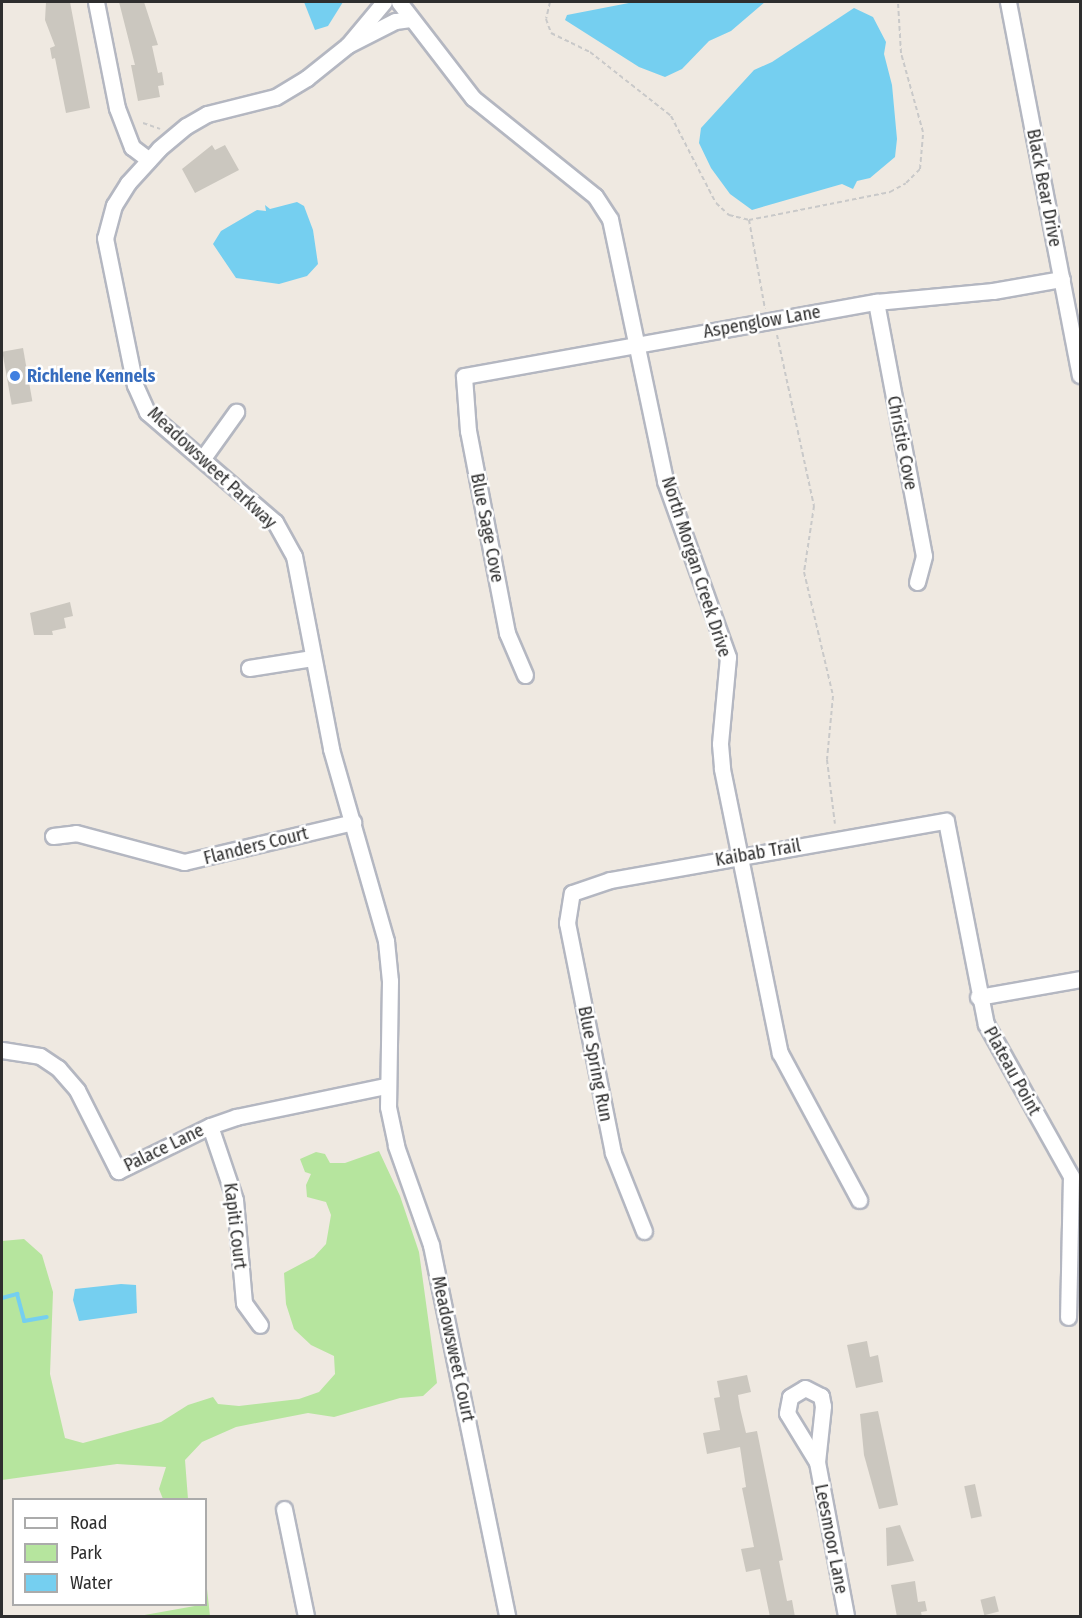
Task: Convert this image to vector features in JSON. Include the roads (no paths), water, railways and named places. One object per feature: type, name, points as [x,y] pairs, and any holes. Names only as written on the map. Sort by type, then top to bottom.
[{"type":"street","points":[[96,2],[117,108],[132,147],[148,160]]},
{"type":"street","name":"Meadowsweet Parkway","points":[[384,2],[348,45],[307,78],[275,97],[207,114],[168,140],[148,160],[114,206],[105,238],[135,385],[147,412],[275,522],[294,556],[331,749],[386,941],[391,1021],[386,1086]]},
{"type":"street","name":"North Morgan Creek Drive","points":[[399,2],[474,98],[595,196],[610,219],[618,245],[665,481],[728,657],[720,744],[739,856],[780,1053],[859,1200]]},
{"type":"street","name":"Black Bear Drive","points":[[1008,2],[1080,375]]},
{"type":"street","name":"Meadowsweet Parkway","points":[[348,45],[395,21],[411,19]]},
{"type":"street","name":"Aspenglow Lane","points":[[464,376],[876,303],[993,291],[1062,279]]},
{"type":"street","name":"Christie Cove","points":[[876,303],[924,556],[916,582]]},
{"type":"street","name":"Blue Sage Cove","points":[[464,376],[468,431],[507,633],[525,675]]},
{"type":"street","points":[[203,458],[236,412]]},
{"type":"street","points":[[249,668],[312,658]]},
{"type":"street","name":"Kaibab Trail","points":[[572,892],[610,880],[946,821]]},
{"type":"street","name":"Plateau Point","points":[[946,821],[978,997],[986,1024],[1076,1175],[1068,1317]]},
{"type":"street","name":"Flanders Court","points":[[53,836],[76,833],[184,862],[353,822]]},
{"type":"street","name":"Blue Spring Run","points":[[572,892],[567,923],[613,1153],[644,1231]]},
{"type":"street","points":[[978,997],[1080,979]]},
{"type":"street","name":"Palace Lane","points":[[2,1050],[40,1056],[58,1068],[77,1090],[118,1171],[210,1126],[386,1086]]},
{"type":"street","name":"Meadowsweet Court","points":[[386,1086],[396,1146],[434,1256],[507,1617]]},
{"type":"street","name":"Kapiti Court","points":[[210,1126],[235,1200],[243,1303],[260,1325]]},
{"type":"street","name":"Leesmoor Lane","points":[[816,1462],[846,1617]]},
{"type":"street","points":[[284,1509],[306,1617]]},
{"type":"water","points":[[304,2],[343,2],[328,26],[315,30]]},
{"type":"water","points":[[634,2],[765,2],[731,31],[709,41],[682,69],[665,77],[639,67],[565,20],[567,15]]},
{"type":"water","points":[[854,8],[873,17],[886,42],[884,54],[892,85],[897,139],[895,157],[870,178],[857,181],[853,189],[842,184],[752,210],[730,194],[711,168],[699,143],[701,128],[754,70],[772,62]]},
{"type":"water","points":[[297,202],[304,206],[313,230],[318,264],[307,276],[279,284],[236,278],[213,244],[221,231],[257,210],[266,211],[265,205],[270,209]]},
{"type":"water","points":[[121,1284],[136,1285],[137,1313],[79,1321],[73,1300],[75,1289]]},
{"type":"waterway","points":[[2,1298],[17,1294],[24,1321],[47,1317]]},
{"type":"place","name":"Richlene Kennels","points":[[15,376]]}]
